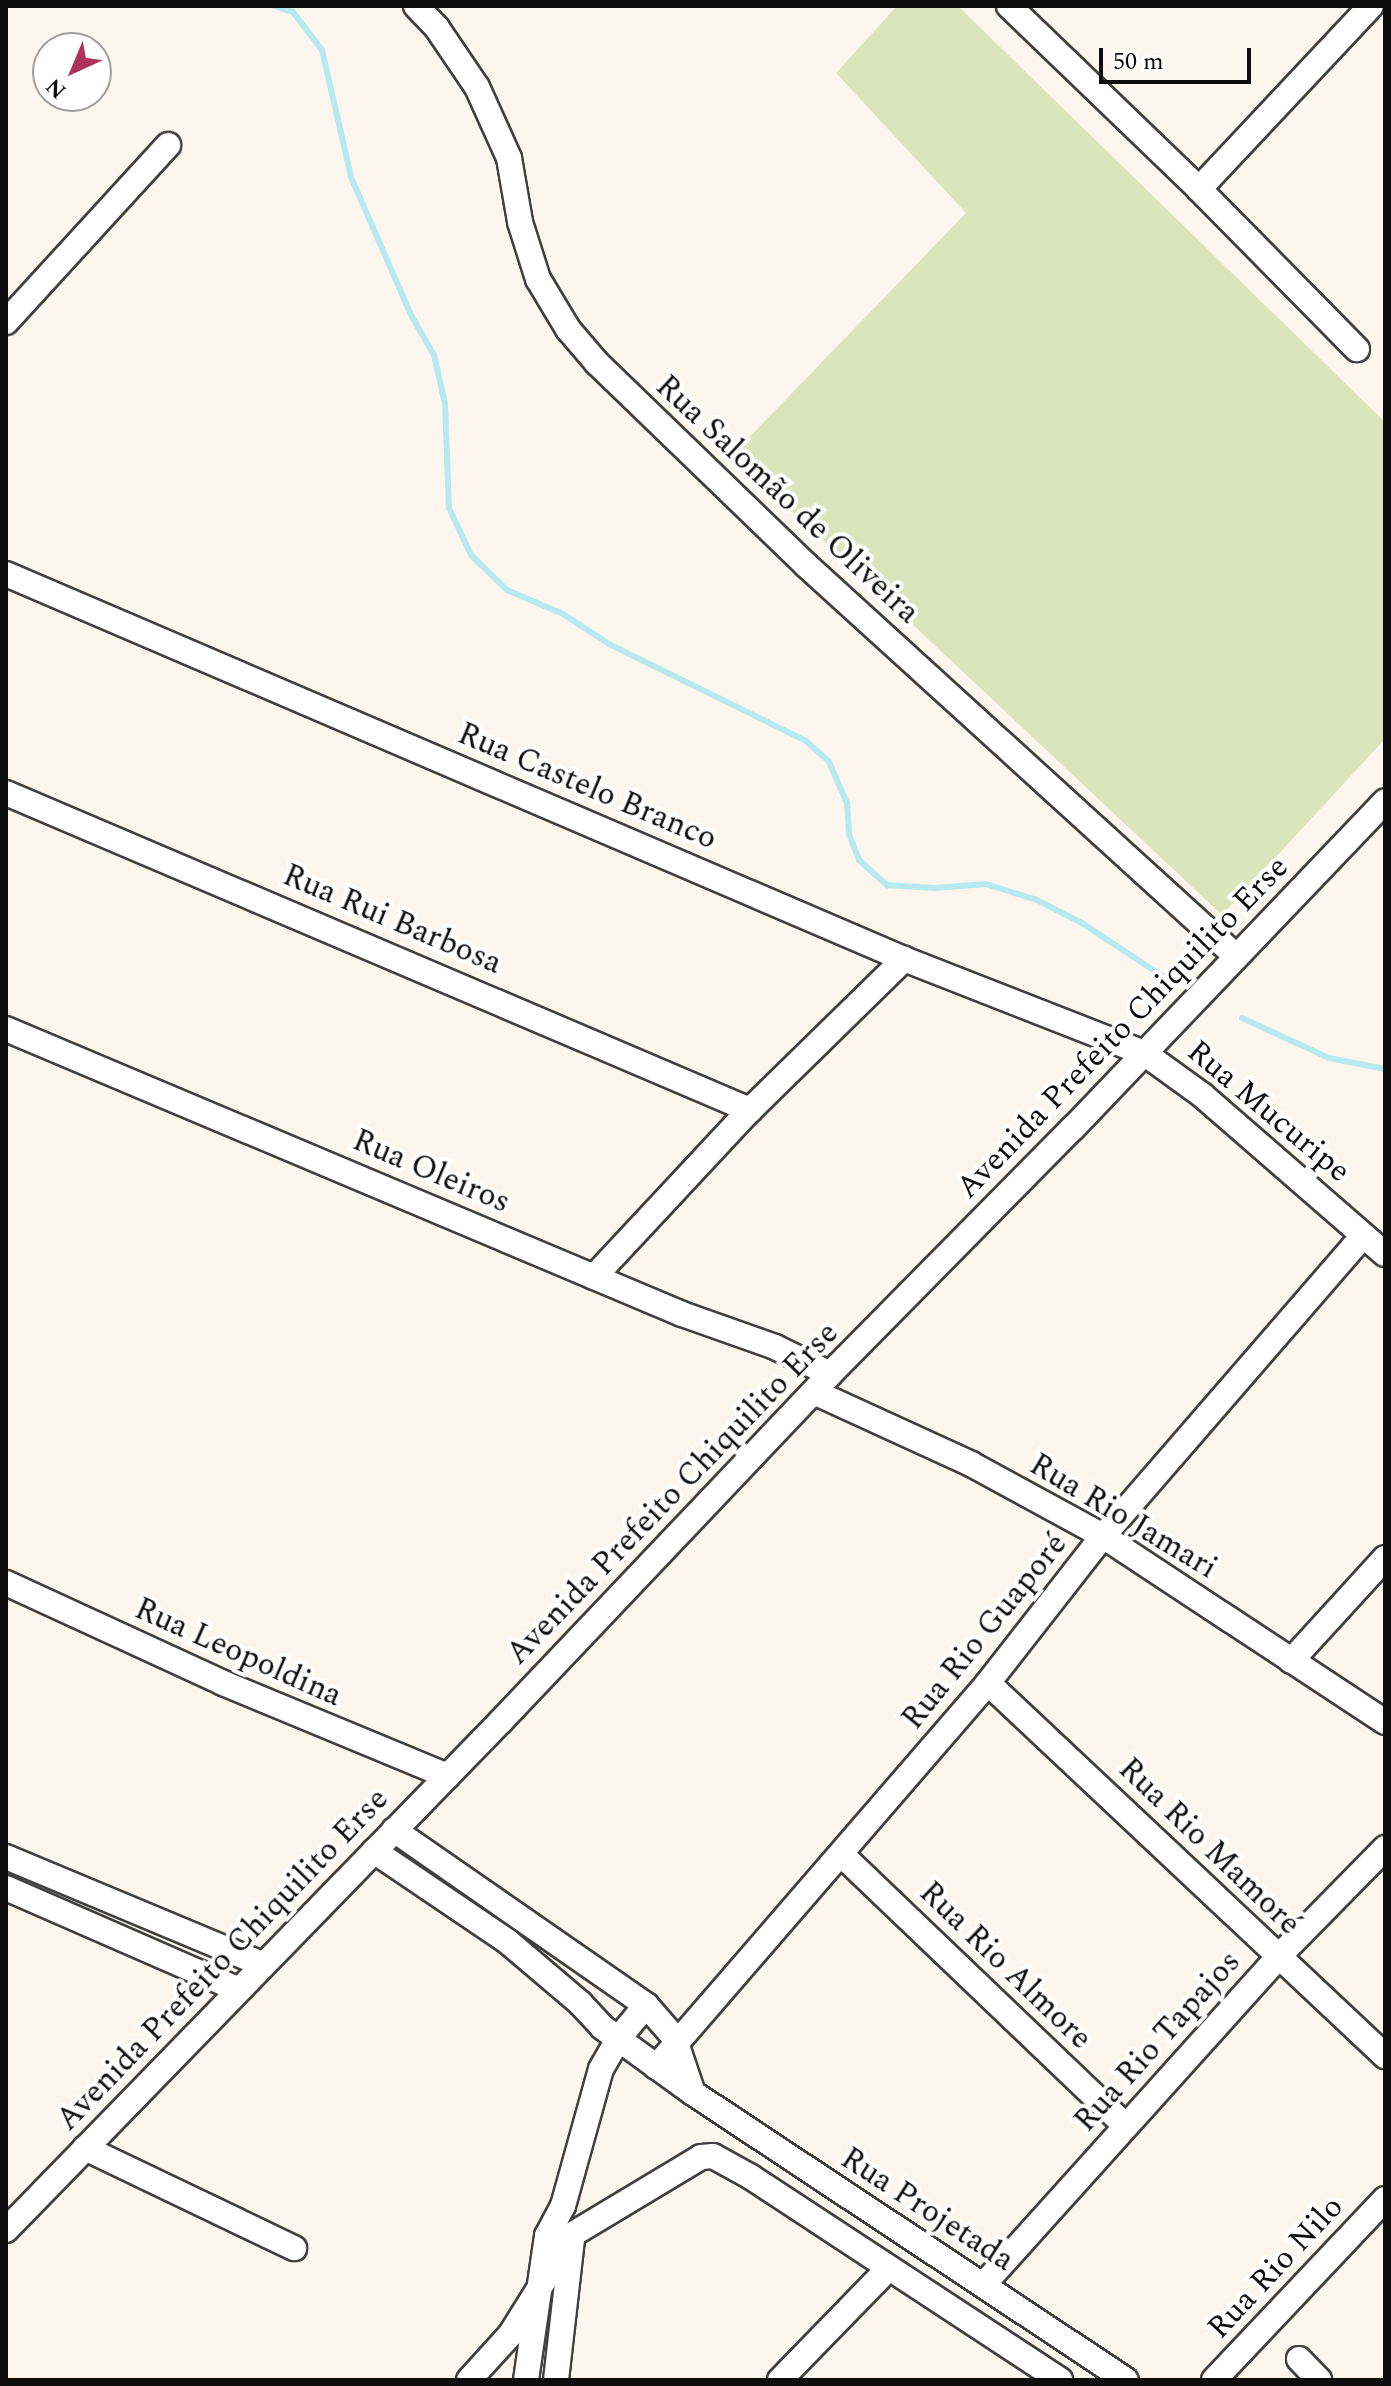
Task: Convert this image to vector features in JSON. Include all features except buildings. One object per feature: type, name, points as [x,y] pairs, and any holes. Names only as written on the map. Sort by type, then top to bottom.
[{"type":"street","name":"Rua Salomão de Oliveira","points":[[416,6],[437,28],[477,87],[509,158],[520,222],[538,279],[568,329],[597,363],[816,574],[1236,956]]},
{"type":"street","points":[[1009,6],[1199,189],[1357,349]]},
{"type":"street","points":[[1199,189],[1371,6]]},
{"type":"street","points":[[6,322],[168,145]]},
{"type":"street","name":"Rua Castelo Branco","points":[[6,574],[904,959],[1144,1053]]},
{"type":"street","name":"Rua Rui Barbosa","points":[[6,793],[750,1110]]},
{"type":"street","name":"Avenida Prefeito Chiquilito Erse","points":[[6,2230],[1385,801]]},
{"type":"street","points":[[594,1277],[750,1110],[904,959]]},
{"type":"street","name":"Rua Oleiros","points":[[6,1029],[682,1314],[775,1347],[822,1383]]},
{"type":"street","name":"Rua Mucuripe","points":[[1144,1053],[1202,1095],[1385,1254]]},
{"type":"street","name":"Rua Rio Guaporé","points":[[656,2067],[988,1683],[1103,1536],[1363,1236]]},
{"type":"street","name":"Rua Rio Jamari","points":[[822,1383],[1103,1536],[1385,1722]]},
{"type":"street","points":[[1291,1661],[1385,1558]]},
{"type":"street","name":"Rua Leopoldina","points":[[6,1583],[223,1683],[447,1776]]},
{"type":"street","name":"Rua Rio Mamoré","points":[[988,1683],[1385,2056]]},
{"type":"street","points":[[394,1830],[646,2005],[676,2042],[693,2093]]},
{"type":"street","name":"Rua Rio Tapajos","points":[[984,2284],[1278,1957],[1385,1848]]},
{"type":"street","name":"Rua Projetada","points":[[374,1851],[507,1941],[618,2039],[656,2067],[1126,2380]]},
{"type":"street","name":"Rua Rio Almore","points":[[841,1854],[1125,2125]]},
{"type":"street","points":[[239,1990],[9,1896],[16,1861],[262,1964]]},
{"type":"street","points":[[526,2380],[547,2236],[563,2206],[598,2079],[618,2039],[646,2005]]},
{"type":"street","points":[[85,2148],[294,2248]]},
{"type":"street","points":[[469,2380],[510,2335],[573,2234],[701,2157],[713,2156],[751,2177],[1060,2380]]},
{"type":"street","name":"Rua Rio Nilo","points":[[1214,2380],[1385,2199]]},
{"type":"street","points":[[556,2380],[573,2234],[563,2206]]},
{"type":"street","points":[[780,2380],[888,2269]]},
{"type":"street","points":[[1299,2359],[1319,2380]]},
{"type":"green space","points":[[897,6],[958,6],[1385,422],[1385,739],[1222,915],[732,455],[966,213],[836,73]]},
{"type":"waterway","points":[[274,6],[293,12],[322,50],[351,177],[410,313],[434,355],[445,404],[449,508],[471,555],[507,590],[563,614],[609,644],[806,741],[829,762],[847,803],[849,834],[859,860],[887,885],[934,888],[986,884],[1037,900],[1082,923],[1168,980]]},
{"type":"waterway","points":[[1242,1018],[1329,1058],[1385,1069]]}]
